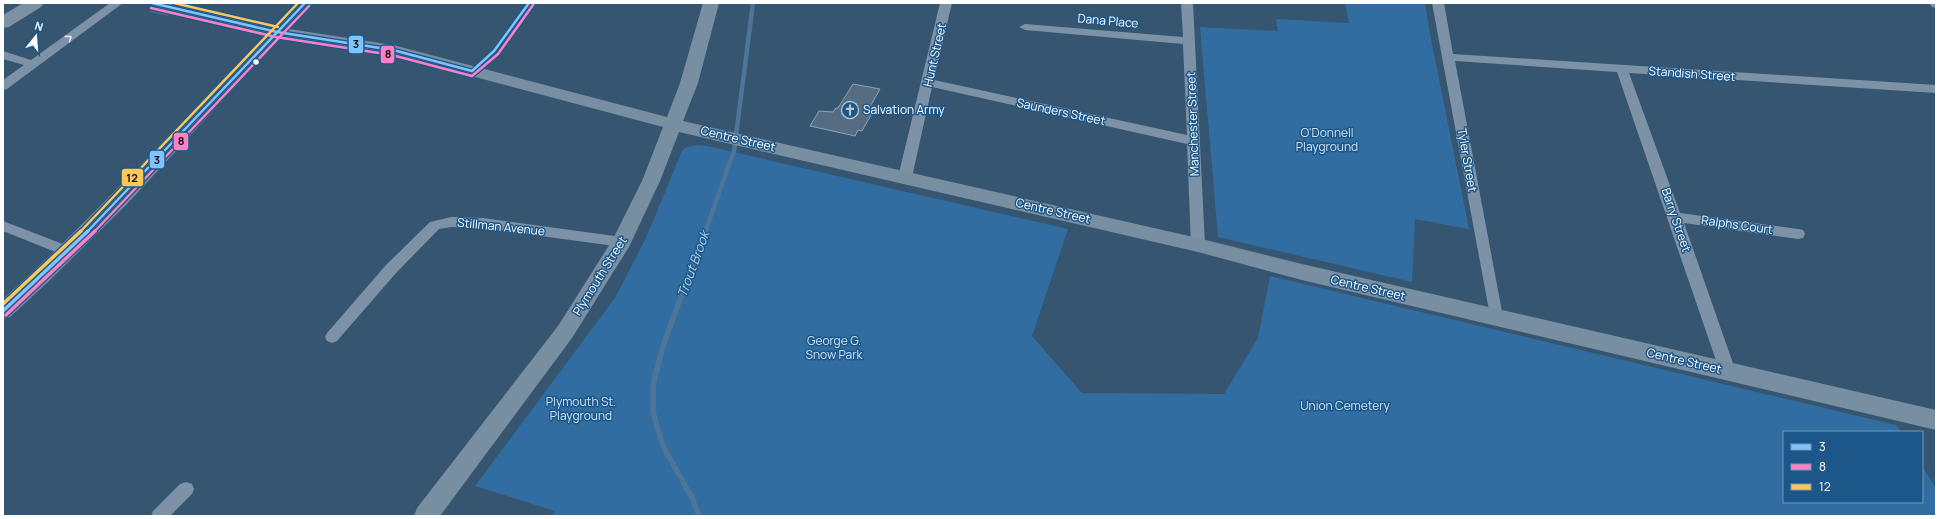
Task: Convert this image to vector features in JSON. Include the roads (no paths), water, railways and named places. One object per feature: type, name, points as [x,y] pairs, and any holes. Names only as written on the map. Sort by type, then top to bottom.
[{"type":"main road","points":[[3,23],[35,3]]},
{"type":"main road","points":[[3,311],[68,252],[305,3]]},
{"type":"main road","name":"Plymouth Street","points":[[426,516],[565,332],[622,242],[651,181],[689,82],[711,3]]},
{"type":"main road","name":"Centre Street","points":[[170,7],[277,32],[324,38],[393,50],[672,124],[1198,245],[1302,272],[1936,420]]},
{"type":"street","points":[[3,86],[117,3]]},
{"type":"street","name":"Hunt Street","points":[[905,177],[929,83],[946,3]]},
{"type":"street","name":"Manchester Street","points":[[1187,3],[1190,41],[1198,245]]},
{"type":"street","name":"Tyler Street","points":[[1438,3],[1496,317]]},
{"type":"street","name":"Dana Place","points":[[1024,27],[1190,41]]},
{"type":"street","points":[[3,55],[32,64]]},
{"type":"street","name":"Standish Street","points":[[1448,56],[1622,69],[1936,89]]},
{"type":"street","name":"Barry Street","points":[[1622,69],[1728,372]]},
{"type":"street","name":"Saunders Street","points":[[929,83],[1194,141]]},
{"type":"street","name":"Ralphs Court","points":[[1675,217],[1798,234]]},
{"type":"street","name":"Stillman Avenue","points":[[332,337],[391,269],[435,225],[451,222],[483,223],[622,242]]},
{"type":"street","points":[[3,226],[68,252]]},
{"type":"street","points":[[159,516],[186,489]]},
{"type":"waterway","name":"Trout Brook","points":[[705,232],[734,151],[753,3]]},
{"type":"waterway","name":"Trout Brook","points":[[699,516],[692,498],[663,446],[653,412],[653,385],[663,346],[705,231]]},
{"type":"tunnel","points":[[152,3],[170,7]]},
{"type":"place","name":"Salvation Army","points":[[850,110]]},
{"type":"park label","name":"O'Donnell Playground","points":[[1327,140]]},
{"type":"park label","name":"George G. Snow Park","points":[[834,348]]},
{"type":"park label","name":"Union Cemetery","points":[[1345,406]]},
{"type":"park label","name":"Plymouth St. Playground","points":[[581,409]]}]
